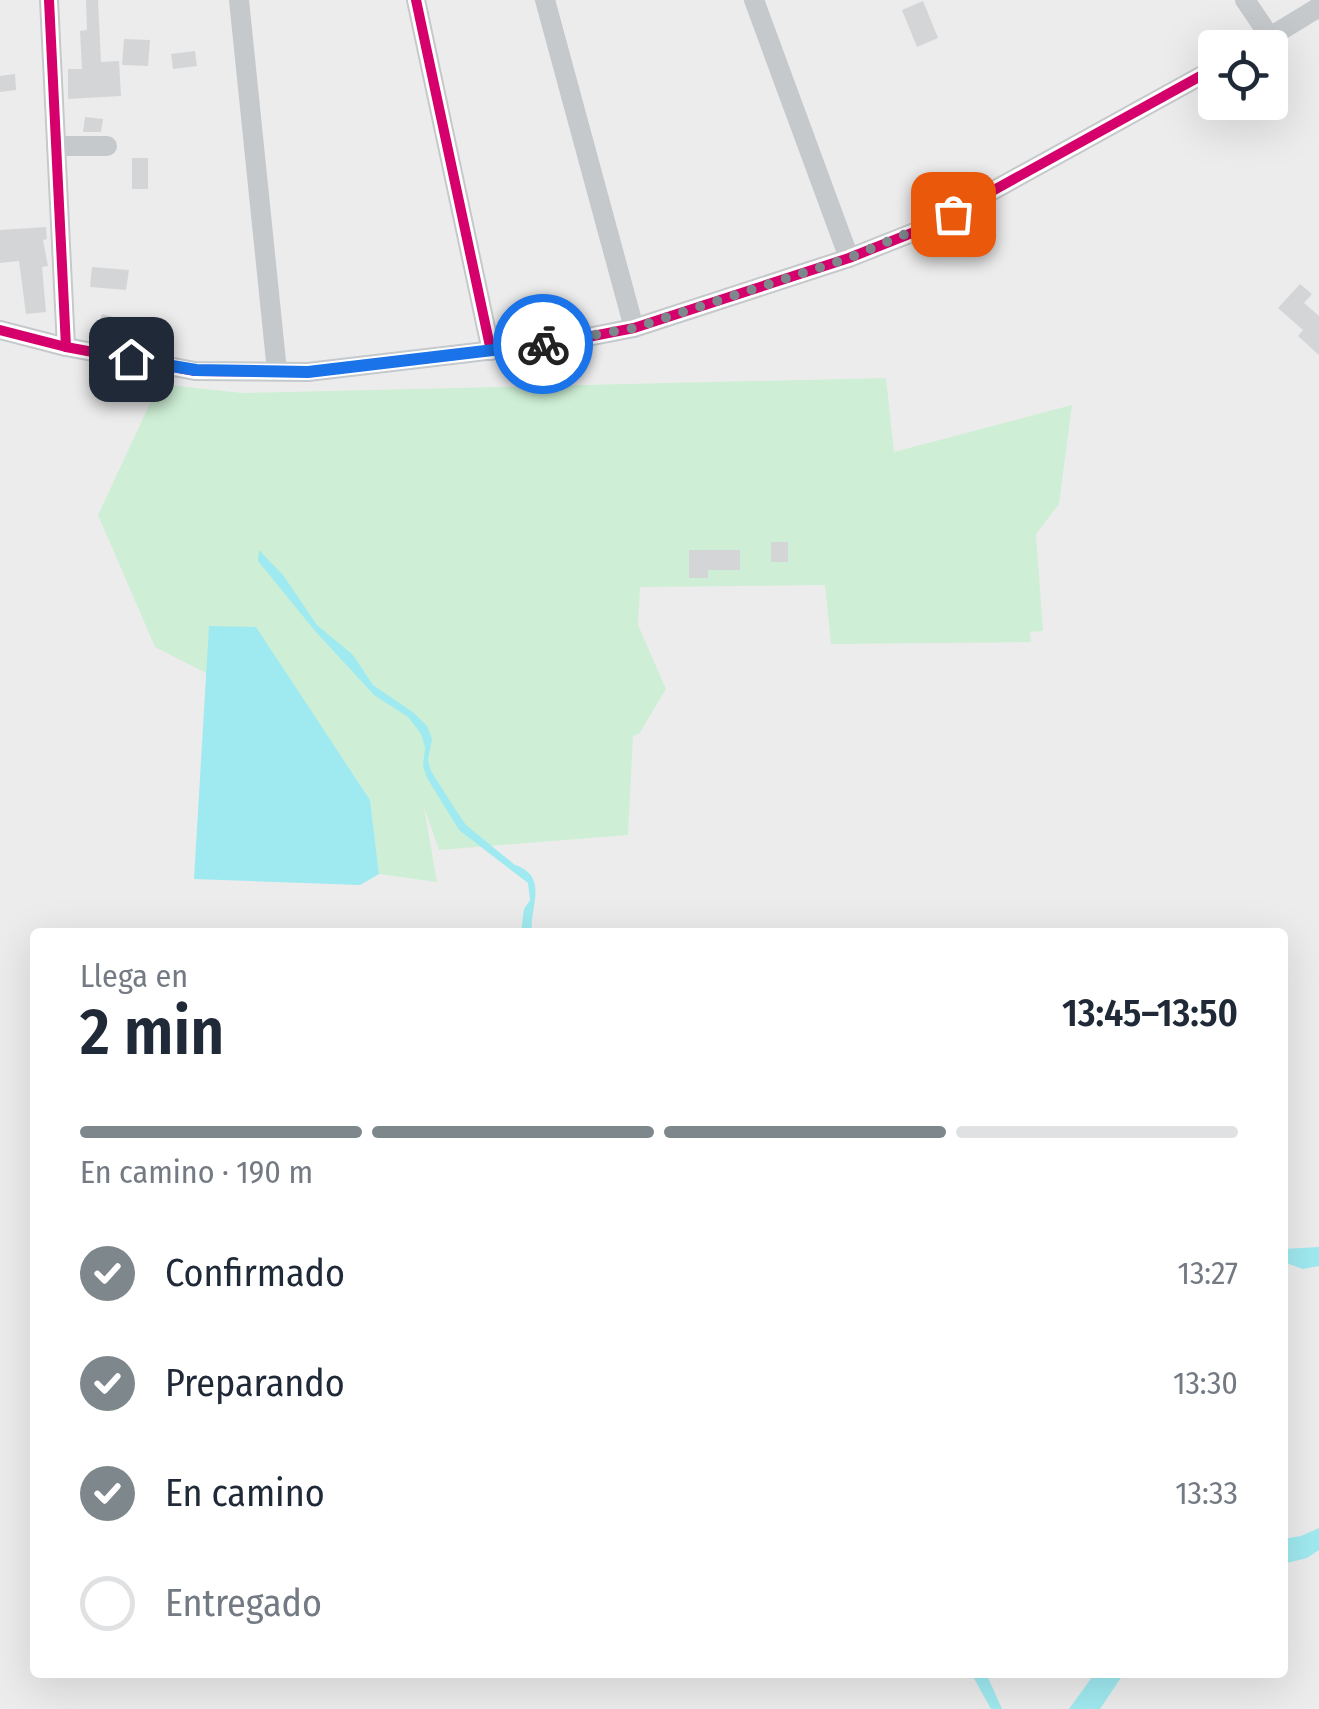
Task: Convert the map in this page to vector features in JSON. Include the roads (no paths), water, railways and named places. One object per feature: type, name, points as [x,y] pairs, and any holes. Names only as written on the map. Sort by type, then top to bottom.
[{"type":"street","points":[[48,0],[66,347]]},
{"type":"street","points":[[239,0],[276,371]]},
{"type":"street","points":[[416,0],[491,351]]},
{"type":"street","points":[[545,0],[634,328]]},
{"type":"street","points":[[754,0],[849,258]]},
{"type":"street","points":[[1246,0],[1257,30]]},
{"type":"street","points":[[1281,30],[1319,7]]},
{"type":"street","points":[[0,330],[66,347],[196,370],[276,371],[367,366],[634,328],[849,258],[926,228],[1198,78]]},
{"type":"street","points":[[56,146],[107,146]]},
{"type":"water","points":[[259,550],[283,575],[317,625],[353,655],[373,685],[427,726],[432,739],[428,760],[431,771],[466,825],[532,877],[536,894],[532,928],[522,928],[524,909],[530,900],[528,883],[459,830],[427,778],[421,734],[408,717],[374,695],[258,561]]},
{"type":"water","points":[[209,626],[256,627],[370,800],[379,874],[360,885],[194,879]]},
{"type":"water","points":[[1319,1247],[1319,1266],[1303,1269],[1288,1264],[1288,1249]]},
{"type":"water","points":[[1319,1528],[1319,1550],[1288,1563],[1288,1538]]},
{"type":"water","points":[[974,1678],[988,1678],[1002,1709],[991,1709]]},
{"type":"water","points":[[1091,1678],[1121,1678],[1100,1709],[1069,1709]]}]
